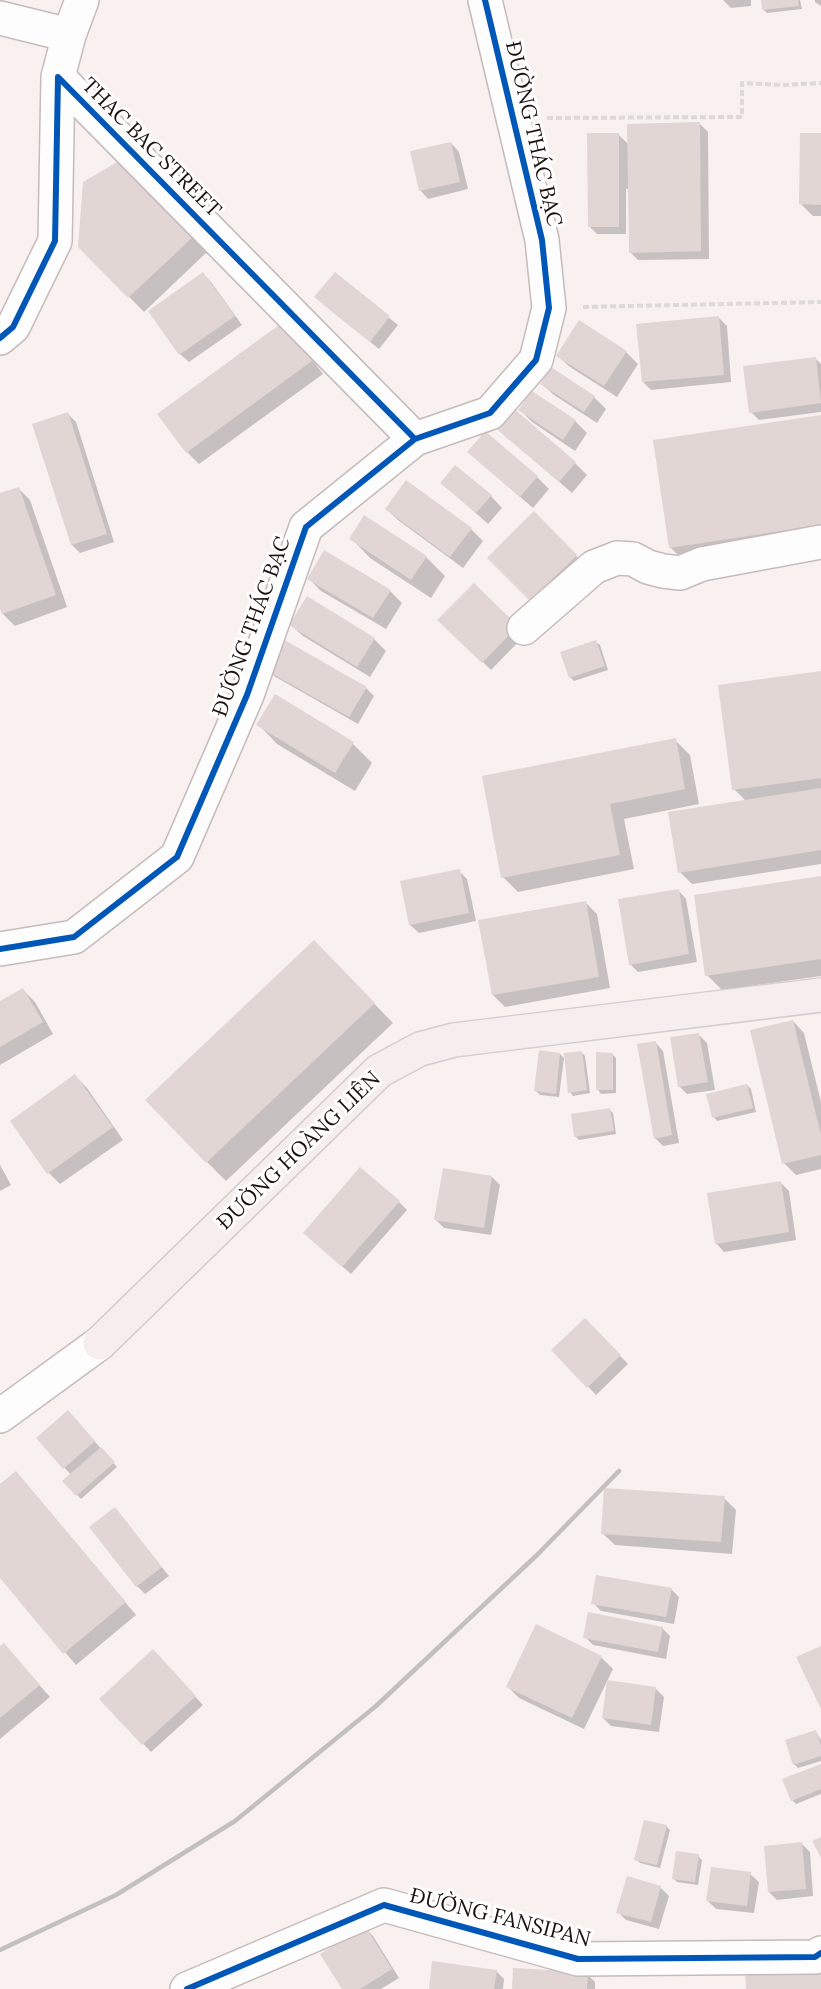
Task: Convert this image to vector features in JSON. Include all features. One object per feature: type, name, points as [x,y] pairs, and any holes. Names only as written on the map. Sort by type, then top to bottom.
[{"type":"main road","name":"ĐƯỜNG HOÀNG LIÊN","points":[[100,1343],[379,1071],[420,1049],[454,1040],[821,995]]},
{"type":"street","points":[[58,77],[69,35],[82,0]]},
{"type":"street","name":"ĐƯỜNG THÁC BẠC","points":[[0,949],[74,937],[177,857],[247,695],[306,527],[414,439],[490,413],[536,360],[549,308],[542,240],[485,0]]},
{"type":"street","points":[[0,18],[69,35]]},
{"type":"street","name":"THAC BAC STREET","points":[[0,338],[13,327],[55,241],[58,77]]},
{"type":"street","name":"THAC BAC STREET","points":[[58,77],[414,439]]},
{"type":"street","points":[[524,628],[594,567],[616,558],[633,559],[648,567],[680,573],[702,564],[821,542]]},
{"type":"street","points":[[0,1416],[100,1343]]},
{"type":"street","name":"ĐƯỜNG FANSIPAN","points":[[187,1989],[384,1905],[578,1959],[815,1957],[821,1953]]},
{"type":"path","points":[[513,119],[742,117],[742,83],[783,85],[821,83]]},
{"type":"path","points":[[549,308],[821,302]]},
{"type":"building","points":[[761,0],[798,0],[799,6],[762,10]]},
{"type":"building","points":[[700,122],[701,251],[629,253],[627,124]]},
{"type":"building","points":[[587,133],[619,133],[619,227],[588,227]]},
{"type":"building","points":[[800,133],[821,133],[821,205],[799,204]]},
{"type":"building","points":[[451,142],[460,182],[419,191],[410,151]]},
{"type":"building","points":[[119,161],[194,236],[128,298],[78,247],[83,182]]},
{"type":"building","points":[[203,272],[235,316],[179,355],[148,311]]},
{"type":"building","points":[[335,272],[390,316],[370,342],[314,297]]},
{"type":"building","points":[[719,316],[724,375],[642,382],[636,324]]},
{"type":"building","points":[[579,320],[627,351],[604,386],[556,356]]},
{"type":"building","points":[[283,322],[312,361],[186,453],[157,414]]},
{"type":"building","points":[[816,357],[821,403],[749,413],[743,366]]},
{"type":"building","points":[[551,367],[595,396],[584,412],[540,384]]},
{"type":"building","points":[[532,391],[576,420],[563,440],[518,410]]},
{"type":"building","points":[[512,407],[576,462],[559,482],[494,427]]},
{"type":"building","points":[[68,412],[107,534],[71,545],[32,424]]},
{"type":"building","points":[[821,415],[821,525],[669,548],[653,440]]},
{"type":"building","points":[[485,431],[538,476],[520,497],[467,452]]},
{"type":"building","points":[[455,465],[492,495],[476,513],[440,483]]},
{"type":"building","points":[[406,480],[472,528],[450,557],[385,509]]},
{"type":"building","points":[[19,487],[56,595],[2,614],[0,609],[0,493]]},
{"type":"building","points":[[534,511],[577,555],[530,601],[487,558]]},
{"type":"building","points":[[364,515],[427,556],[411,580],[349,539]]},
{"type":"building","points":[[324,550],[391,590],[373,618],[307,579]]},
{"type":"building","points":[[474,583],[518,626],[482,663],[437,620]]},
{"type":"building","points":[[307,596],[375,638],[357,667],[289,625]]},
{"type":"building","points":[[281,638],[367,687],[349,717],[264,669]]},
{"type":"building","points":[[596,640],[605,666],[569,678],[560,652]]},
{"type":"building","points":[[821,671],[821,778],[732,790],[718,685]]},
{"type":"building","points":[[275,694],[354,742],[335,773],[256,725]]},
{"type":"building","points":[[676,738],[685,789],[610,804],[620,855],[501,878],[482,776]]},
{"type":"building","points":[[821,788],[821,850],[678,873],[668,812]]},
{"type":"building","points":[[460,869],[469,913],[409,925],[400,881]]},
{"type":"building","points":[[821,876],[821,959],[705,976],[694,895]]},
{"type":"building","points":[[679,889],[689,954],[629,965],[618,899]]},
{"type":"building","points":[[586,901],[599,977],[492,995],[478,920]]},
{"type":"building","points":[[314,940],[375,1003],[206,1163],[145,1100]]},
{"type":"building","points":[[23,988],[43,1022],[0,1047],[0,1001]]},
{"type":"building","points":[[793,1020],[821,1135],[821,1155],[782,1164],[750,1030]]},
{"type":"building","points":[[699,1033],[708,1082],[678,1087],[670,1037]]},
{"type":"building","points":[[656,1041],[672,1135],[654,1139],[637,1044]]},
{"type":"building","points":[[539,1050],[560,1053],[556,1094],[534,1091]]},
{"type":"building","points":[[582,1051],[587,1090],[568,1093],[564,1053]]},
{"type":"building","points":[[596,1052],[613,1053],[613,1090],[596,1090]]},
{"type":"building","points":[[75,1074],[113,1127],[47,1174],[10,1121]]},
{"type":"building","points":[[747,1084],[753,1108],[712,1118],[706,1094]]},
{"type":"building","points":[[610,1108],[614,1131],[574,1137],[571,1114]]},
{"type":"building","points":[[360,1167],[400,1201],[342,1267],[303,1233]]},
{"type":"building","points":[[443,1168],[492,1176],[484,1228],[434,1220]]},
{"type":"building","points":[[781,1181],[789,1232],[715,1244],[707,1193]]},
{"type":"building","points":[[585,1318],[621,1355],[587,1388],[551,1350]]},
{"type":"building","points":[[68,1410],[95,1441],[63,1469],[36,1438]]},
{"type":"building","points":[[101,1447],[115,1462],[76,1496],[62,1481]]},
{"type":"building","points":[[16,1471],[126,1602],[63,1654],[0,1578],[0,1484]]},
{"type":"building","points":[[604,1488],[725,1496],[721,1542],[601,1534]]},
{"type":"building","points":[[115,1507],[162,1567],[136,1587],[89,1527]]},
{"type":"building","points":[[596,1575],[672,1588],[666,1617],[591,1604]]},
{"type":"building","points":[[588,1612],[663,1627],[658,1652],[583,1638]]},
{"type":"building","points":[[536,1624],[602,1656],[572,1718],[506,1687]]},
{"type":"building","points":[[4,1643],[40,1685],[0,1718],[0,1646]]},
{"type":"building","points":[[821,1646],[821,1709],[796,1657]]},
{"type":"building","points":[[153,1649],[196,1696],[142,1745],[99,1699]]},
{"type":"building","points":[[607,1680],[656,1687],[651,1725],[602,1718]]},
{"type":"building","points":[[816,1730],[821,1746],[821,1756],[793,1765],[785,1740]]},
{"type":"building","points":[[821,1764],[821,1789],[791,1801],[782,1779]]},
{"type":"building","points":[[644,1820],[667,1825],[657,1865],[634,1860]]},
{"type":"building","points":[[821,1837],[821,1858],[812,1841]]},
{"type":"building","points":[[802,1842],[806,1889],[768,1892],[764,1846]]},
{"type":"building","points":[[676,1851],[699,1854],[695,1882],[672,1879]]},
{"type":"building","points":[[711,1867],[751,1872],[747,1906],[706,1901]]},
{"type":"building","points":[[627,1876],[661,1886],[651,1922],[616,1913]]},
{"type":"building","points":[[365,1926],[392,1969],[360,1989],[342,1989],[320,1954]]},
{"type":"building","points":[[432,1961],[497,1970],[494,1989],[429,1989]]},
{"type":"building","points":[[821,1967],[821,1989],[746,1989],[745,1970]]},
{"type":"building","points":[[513,1968],[588,1972],[587,1989],[512,1989]]},
{"type":"railway","points":[[0,1950],[116,1895],[235,1821],[376,1706],[537,1555],[619,1471]]},
{"type":"cycle path","points":[[0,949],[74,937],[177,857],[247,695],[306,527],[415,439],[490,413],[536,360],[549,308],[542,240],[485,0]]},
{"type":"cycle path","points":[[0,338],[13,327],[55,241],[58,77],[415,439]]},
{"type":"cycle path","points":[[187,1989],[384,1905],[578,1959],[815,1957],[821,1953]]}]
